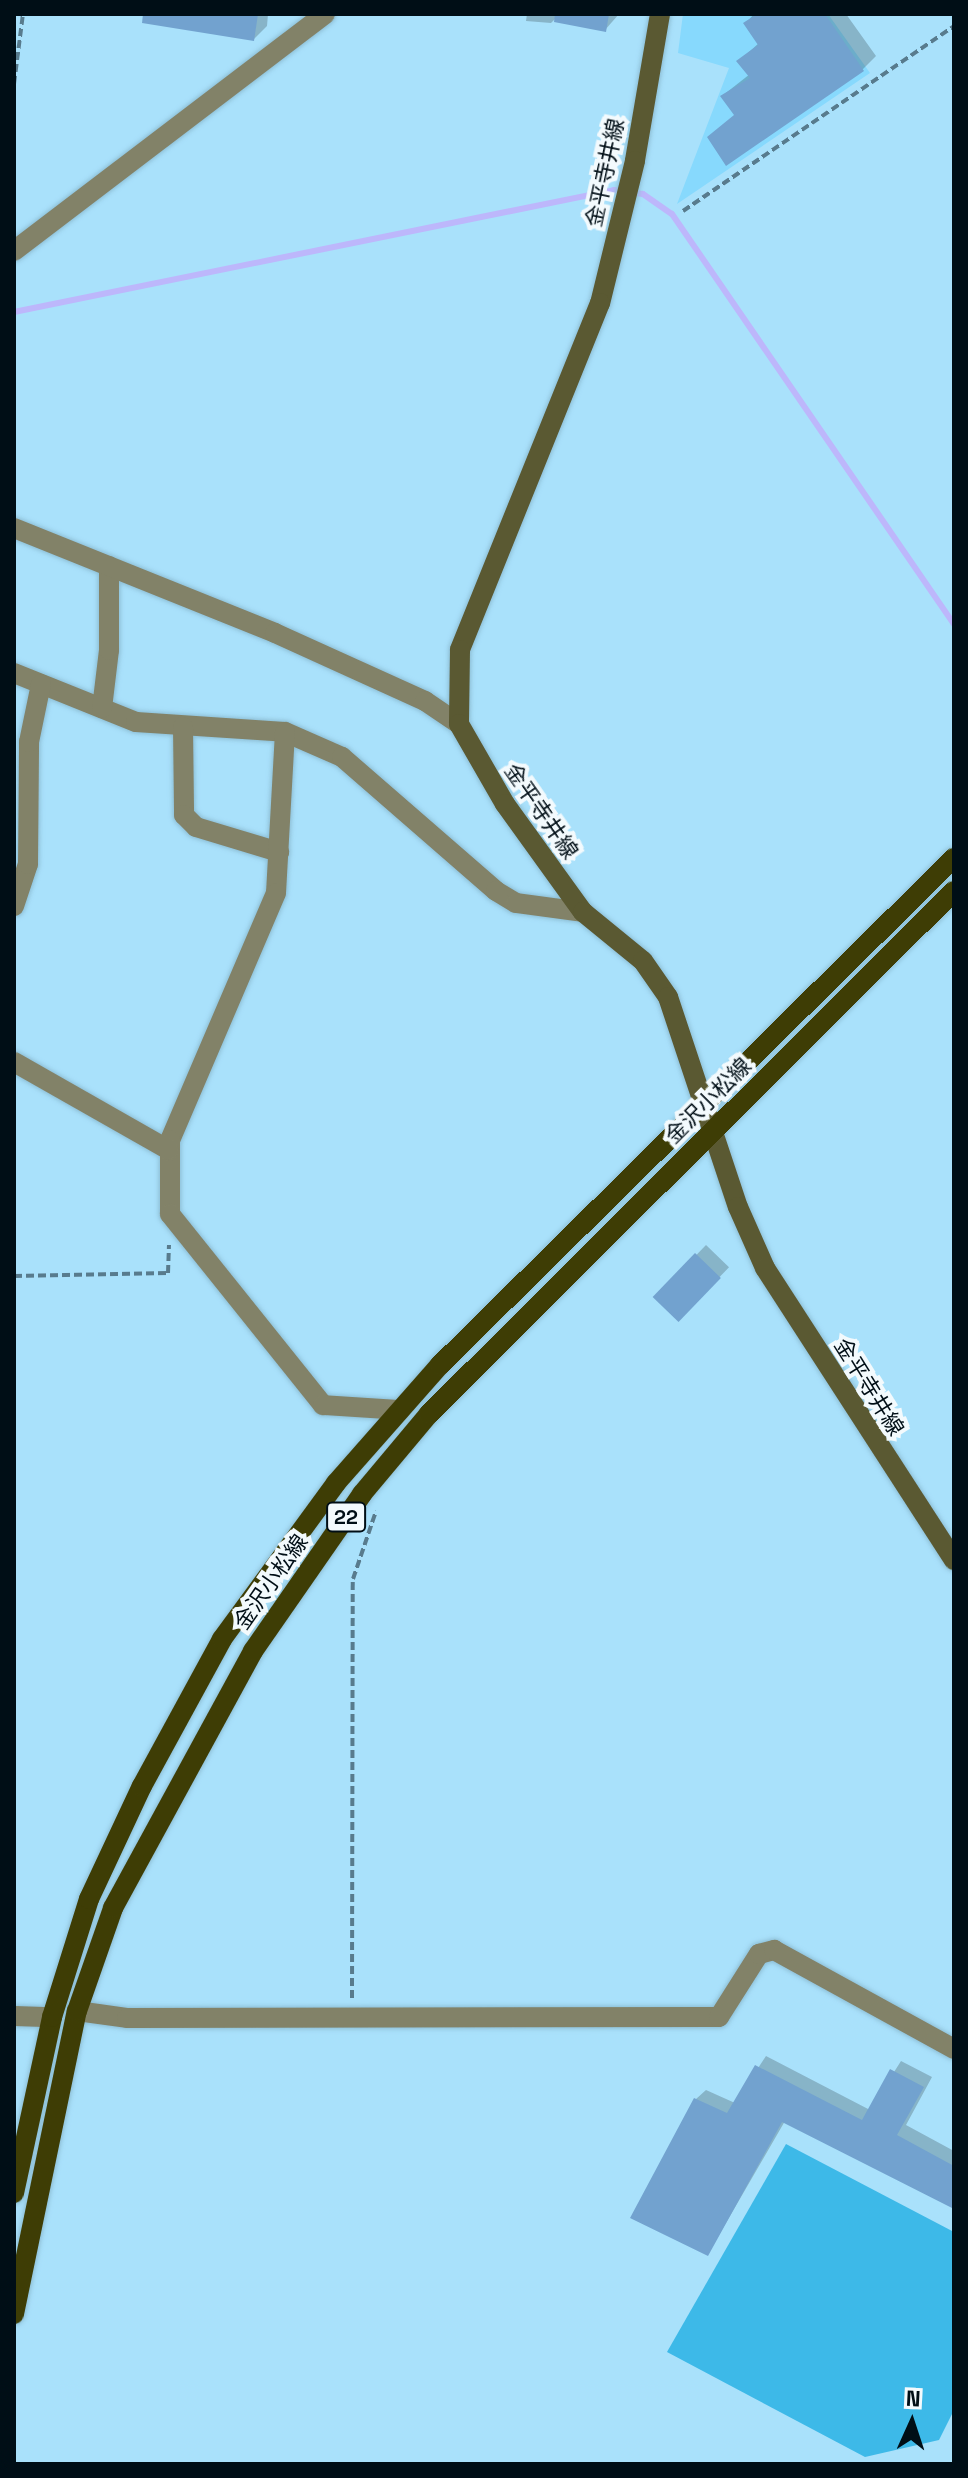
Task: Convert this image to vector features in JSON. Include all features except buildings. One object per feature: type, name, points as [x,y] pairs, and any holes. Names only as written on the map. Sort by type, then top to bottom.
[{"type":"main road","name":"金平寺井線","points":[[660,14],[628,191],[600,303],[460,650],[459,724],[505,804],[583,912],[643,961],[668,997],[711,1133],[765,1268],[954,1560]]},
{"type":"main road","name":"金沢小松線","points":[[14,2193],[52,2017],[89,1899],[142,1786],[222,1639],[336,1483],[471,1333],[954,858]]},
{"type":"main road","name":"金沢小松線","points":[[14,2314],[77,2011],[113,1908],[228,1689],[362,1494],[481,1359],[954,891]]},
{"type":"street","points":[[14,251],[325,14]]},
{"type":"street","points":[[14,528],[275,633],[425,701],[459,724]]},
{"type":"street","points":[[102,708],[109,650],[109,566]]},
{"type":"street","points":[[14,673],[136,722],[285,732],[342,757],[496,891],[516,903],[583,912]]},
{"type":"street","points":[[14,906],[28,864],[29,742],[41,684]]},
{"type":"street","points":[[183,727],[184,815],[196,827],[279,852]]},
{"type":"street","points":[[285,732],[276,893],[169,1150],[170,1214],[323,1405],[400,1410]]},
{"type":"street","points":[[14,1062],[169,1150]]},
{"type":"street","points":[[77,2011],[127,2018],[719,2017],[759,1954],[774,1950],[954,2049]]},
{"type":"street","points":[[14,2016],[52,2017]]},
{"type":"path","points":[[14,84],[23,14]]},
{"type":"path","points":[[683,211],[954,26]]},
{"type":"path","points":[[14,1276],[168,1273],[170,1214]]},
{"type":"path","points":[[352,2017],[353,1579],[381,1497]]},
{"type":"shaded area","points":[[683,14],[828,14],[870,73],[677,204],[729,68],[678,53]]},
{"type":"shaded area","points":[[786,2144],[954,2232],[954,2410],[939,2440],[865,2457],[667,2352]]},
{"type":"waterway","points":[[14,312],[614,190],[643,194],[672,214],[954,624]]}]
